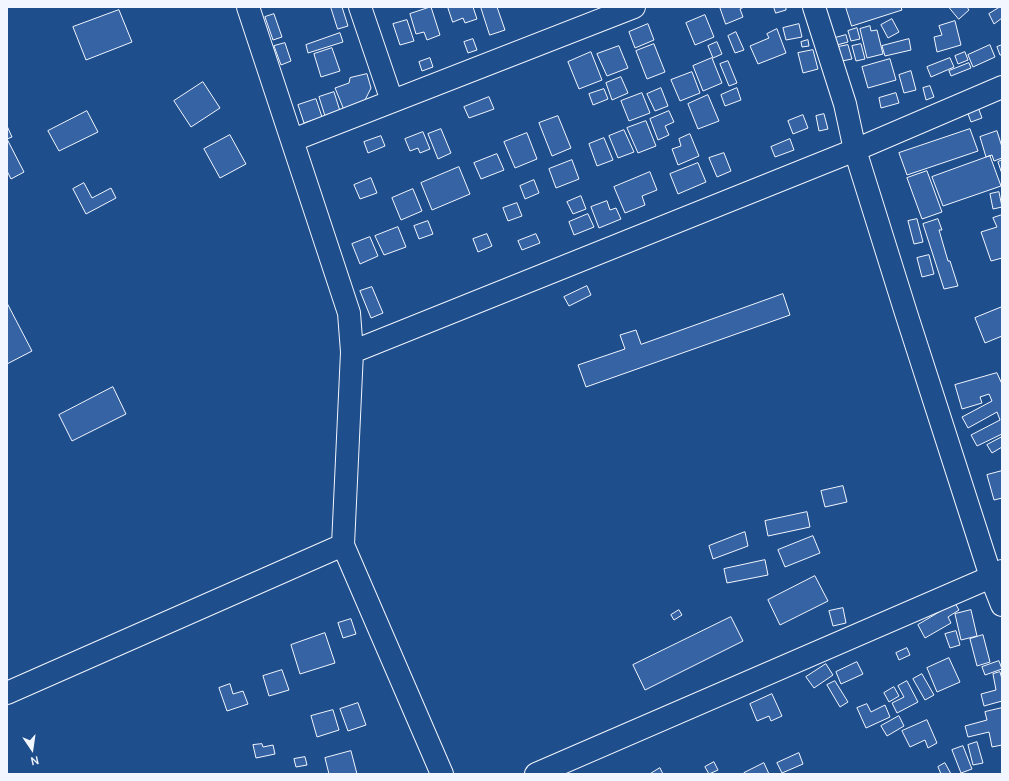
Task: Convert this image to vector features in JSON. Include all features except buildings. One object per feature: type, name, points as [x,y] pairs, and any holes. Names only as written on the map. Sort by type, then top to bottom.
[{"type":"street","points":[[248,7],[349,313],[352,352],[343,545],[442,774]]},
{"type":"street","points":[[360,7],[392,101]]},
{"type":"street","points":[[293,140],[392,101],[598,13],[634,7]]},
{"type":"street","points":[[814,7],[844,104],[855,150],[908,321],[997,574],[1002,605]]},
{"type":"street","points":[[352,352],[855,150],[1002,87]]},
{"type":"street","points":[[7,693],[343,545]]},
{"type":"street","points":[[536,774],[997,574]]}]
